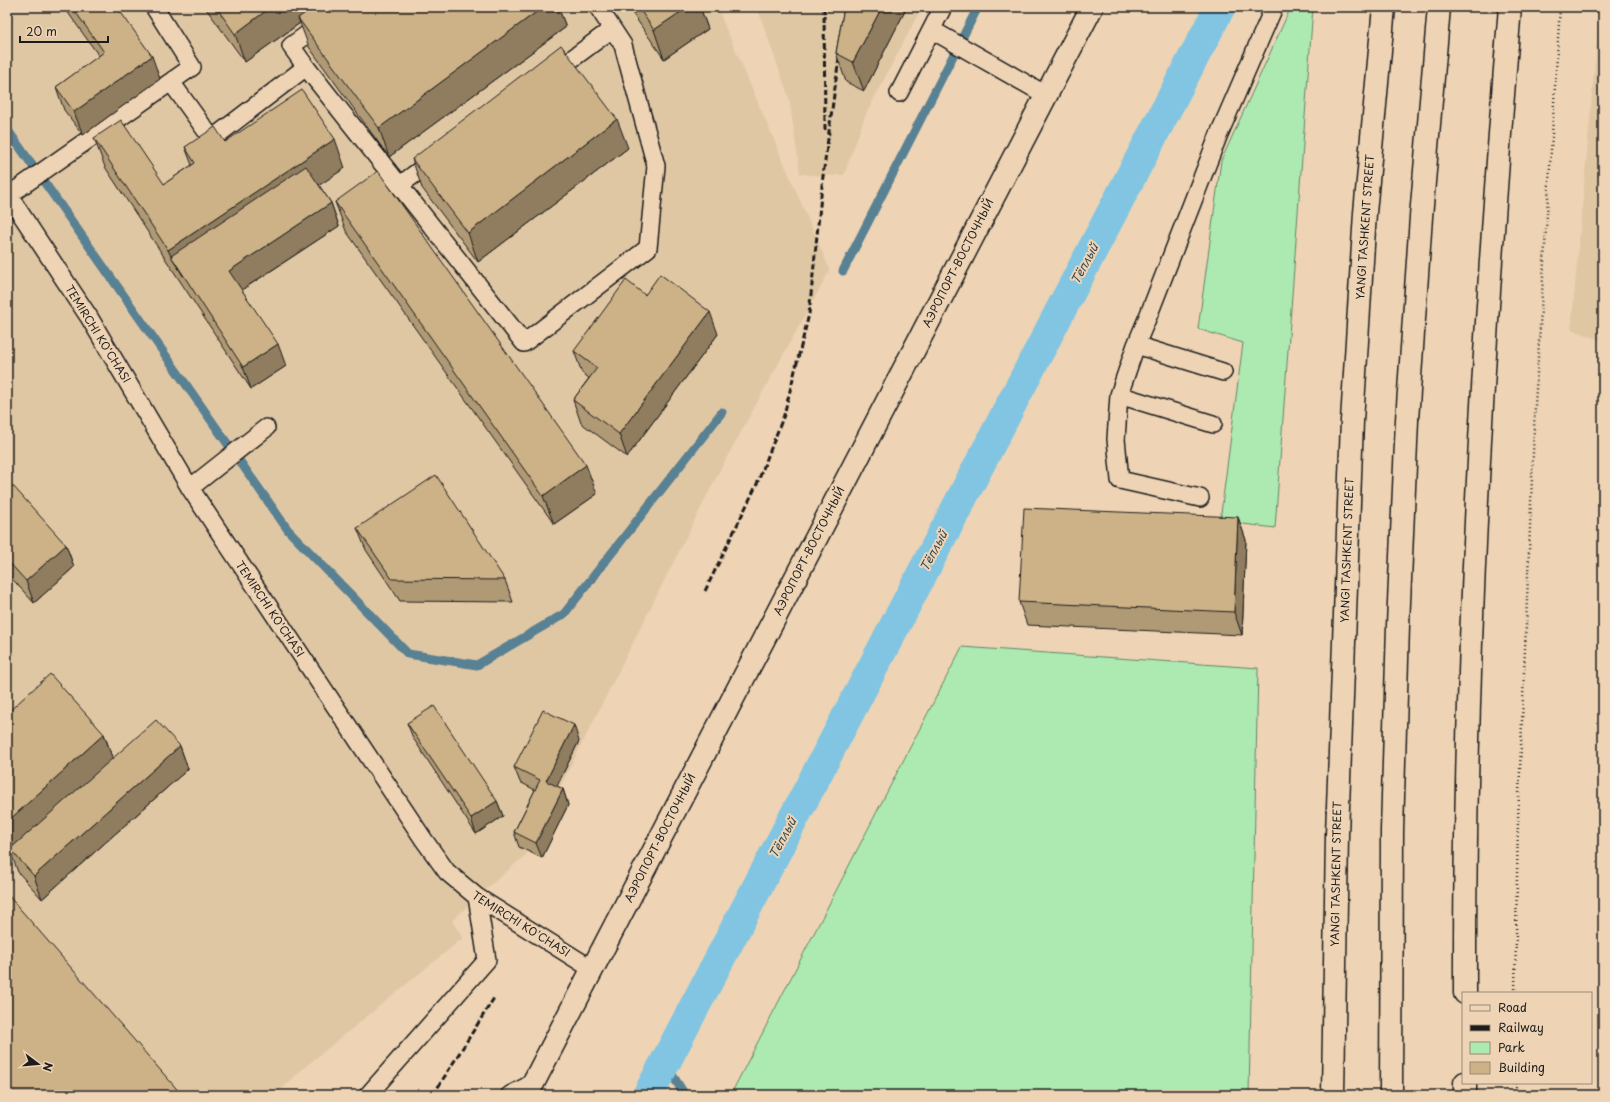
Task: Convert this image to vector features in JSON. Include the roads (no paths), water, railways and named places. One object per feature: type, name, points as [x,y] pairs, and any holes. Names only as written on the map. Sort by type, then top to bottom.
[{"type":"main road","name":"АЭРОПОРТ-ВОСТОЧНЫЙ","points":[[530,1089],[1092,7]]},
{"type":"main road","name":"YANGI TASHKENT STREET","points":[[1333,1095],[1337,827],[1352,421],[1365,213],[1384,7]]},
{"type":"main road","points":[[1392,1095],[1392,831],[1398,625],[1407,420],[1421,216],[1439,7]]},
{"type":"main road","points":[[1465,992],[1467,769],[1480,438],[1496,177],[1510,7]]},
{"type":"main road","points":[[1465,1084],[1465,1095]]},
{"type":"lane","points":[[8,194],[66,156],[192,67],[154,7]]},
{"type":"lane","points":[[345,7],[291,46],[524,343],[648,248],[656,166],[623,45],[598,7]]},
{"type":"lane","points":[[899,93],[943,7]]},
{"type":"lane","points":[[1200,498],[1120,480],[1116,439],[1119,396],[1136,345],[1150,314],[1219,134],[1274,7]]},
{"type":"lane","points":[[542,81],[612,29]]},
{"type":"lane","points":[[932,30],[1046,95]]},
{"type":"lane","points":[[171,82],[212,139],[306,67]]},
{"type":"lane","points":[[400,185],[445,152]]},
{"type":"lane","name":"TEMIRCHI KO'CHASI","points":[[8,194],[89,316],[190,488],[446,872],[477,897],[592,968]]},
{"type":"lane","points":[[1136,345],[1223,372]]},
{"type":"lane","points":[[1119,396],[1213,424]]},
{"type":"lane","points":[[190,488],[266,428]]},
{"type":"lane","points":[[368,1095],[487,960],[477,897]]},
{"type":"lane","points":[[510,1095],[530,1089]]},
{"type":"waterway","points":[[843,271],[978,7]]},
{"type":"waterway","name":"Тёплый","points":[[648,1095],[1220,7]]},
{"type":"waterway","points":[[7,129],[288,530],[408,654],[477,665],[564,614],[722,412]]},
{"type":"waterway","points":[[664,1062],[685,1095]]},
{"type":"railway","points":[[824,7],[825,131]]},
{"type":"railway","points":[[705,591],[757,484],[784,415],[809,314],[823,176],[840,50]]},
{"type":"railway","points":[[433,1095],[494,998]]}]
